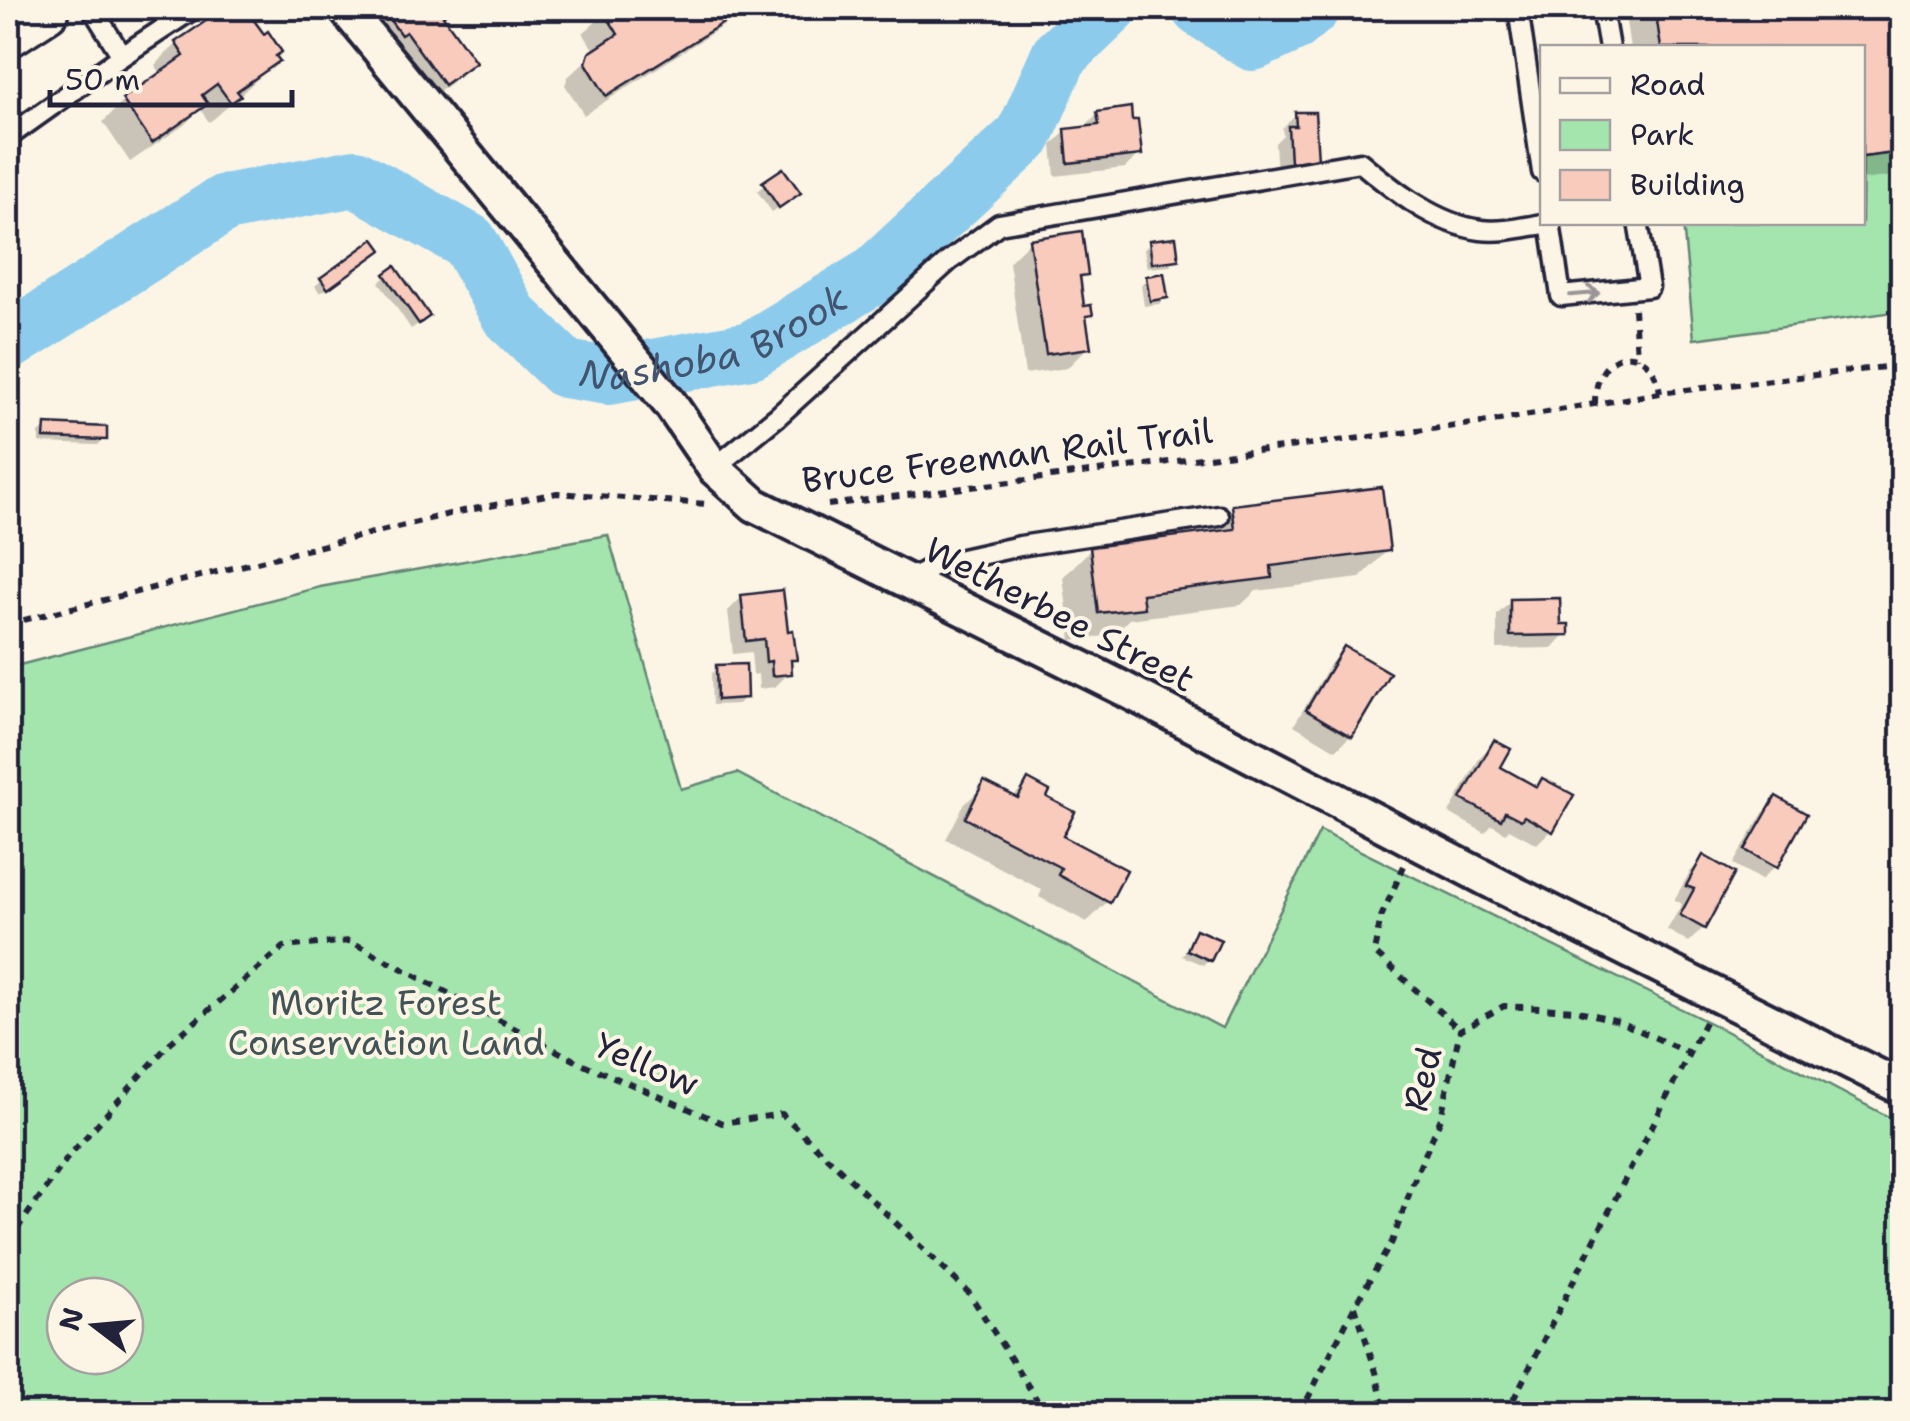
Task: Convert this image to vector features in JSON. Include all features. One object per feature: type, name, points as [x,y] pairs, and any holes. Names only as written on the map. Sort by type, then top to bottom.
[{"type":"main road","points":[[8,32],[45,8]]},
{"type":"street","name":"Wetherbee Street","points":[[345,8],[670,405],[714,468],[755,505],[1122,688],[1415,842],[1902,1088]]},
{"type":"lane","points":[[92,8],[122,56]]},
{"type":"lane","points":[[1518,8],[1540,158]]},
{"type":"lane","points":[[1602,8],[1608,45]]},
{"type":"lane","points":[[8,137],[190,11]]},
{"type":"lane","points":[[714,468],[778,416],[949,261],[998,224],[1360,162],[1413,202],[1454,222],[1480,230],[1540,224]]},
{"type":"lane","points":[[1550,225],[1561,296],[1649,287],[1639,225]]},
{"type":"lane","points":[[907,581],[935,566],[1020,546],[1218,516]]},
{"type":"path","points":[[1632,289],[1637,358]]},
{"type":"path","points":[[1595,404],[1595,388],[1609,361],[1637,358],[1649,364],[1656,373],[1660,394]]},
{"type":"path","name":"Bruce Freeman Rail Trail","points":[[8,624],[452,513],[557,493],[755,505],[840,505],[1902,365]]},
{"type":"path","points":[[1415,842],[1381,917],[1374,952],[1460,1030]]},
{"type":"path","name":"Yellow","points":[[8,1242],[68,1157],[170,1043],[284,947],[350,941],[576,1061],[722,1123],[782,1114],[969,1293],[1046,1414]]},
{"type":"path","points":[[1506,1414],[1718,994]]},
{"type":"path","name":"Red","points":[[1355,1305],[1392,1242],[1441,1118],[1460,1030],[1504,1006],[1575,1010],[1618,1020],[1689,1053]]},
{"type":"path","points":[[1300,1414],[1355,1305]]},
{"type":"path","points":[[1355,1305],[1385,1414]]},
{"type":"green space","points":[[1902,152],[1902,311],[1694,339],[1683,225],[1865,225],[1865,157]]},
{"type":"green space","name":"Moritz Forest Conservation Land","points":[[608,535],[681,789],[737,773],[1222,1028],[1320,831],[1714,1025],[1902,1124],[1902,1413],[8,1413],[8,668],[320,587]]},
{"type":"building","points":[[225,8],[245,8],[282,52],[276,56],[280,61],[237,91],[241,96],[231,103],[217,84],[202,95],[208,104],[152,143],[122,99],[184,56],[175,42]]},
{"type":"building","points":[[381,8],[452,8],[443,16],[476,62],[444,85],[406,32],[401,35]]},
{"type":"building","points":[[747,8],[606,96],[586,63],[589,53],[618,34],[603,10]]},
{"type":"building","points":[[1655,8],[1902,8],[1902,152],[1865,157],[1865,45],[1661,45]]},
{"type":"building","points":[[1131,107],[1132,120],[1138,120],[1142,155],[1068,163],[1065,129],[1099,125],[1097,112]]},
{"type":"building","points":[[1295,112],[1315,112],[1318,160],[1290,162],[1288,126],[1296,126]]},
{"type":"building","points":[[783,168],[801,193],[779,208],[762,182]]},
{"type":"building","points":[[1082,231],[1088,275],[1080,276],[1084,306],[1091,305],[1093,315],[1086,316],[1091,348],[1046,354],[1029,239]]},
{"type":"building","points":[[1176,237],[1179,260],[1152,263],[1149,240]]},
{"type":"building","points":[[374,239],[382,250],[328,289],[320,278]]},
{"type":"building","points":[[395,266],[430,316],[419,324],[384,274]]},
{"type":"building","points":[[1164,273],[1168,298],[1150,301],[1146,276]]},
{"type":"building","points":[[45,424],[107,427],[107,440],[44,438]]},
{"type":"building","points":[[1382,487],[1390,551],[1271,566],[1272,578],[1142,594],[1144,608],[1098,613],[1090,547],[1235,529],[1232,505]]},
{"type":"building","points":[[783,590],[788,631],[793,630],[797,660],[791,660],[792,674],[772,676],[764,639],[746,641],[741,595]]},
{"type":"building","points":[[1560,598],[1561,624],[1569,624],[1569,635],[1510,636],[1510,599]]},
{"type":"building","points":[[1344,646],[1390,673],[1352,737],[1306,710]]},
{"type":"building","points":[[746,664],[747,698],[717,700],[716,665]]},
{"type":"building","points":[[1494,740],[1511,749],[1501,767],[1537,787],[1542,778],[1574,795],[1553,832],[1524,816],[1521,820],[1505,812],[1501,820],[1461,799]]},
{"type":"building","points":[[1028,779],[1050,791],[1047,797],[1075,812],[1063,836],[1127,870],[1110,903],[1058,875],[1061,868],[965,818],[984,781],[1018,798]]},
{"type":"building","points":[[1776,796],[1807,814],[1777,868],[1745,850]]},
{"type":"building","points":[[1703,855],[1735,873],[1705,929],[1680,915],[1694,889],[1686,886]]},
{"type":"building","points":[[1196,929],[1221,940],[1211,961],[1187,950]]},
{"type":"waterway","name":"Nashoba Brook","points":[[8,342],[225,203],[355,178],[469,242],[510,316],[565,369],[609,376],[751,350],[873,276],[1024,136],[1059,56],[1109,8]]},
{"type":"waterway","name":"Nashoba Brook","points":[[1200,8],[1253,42],[1292,24],[1311,8]]}]
